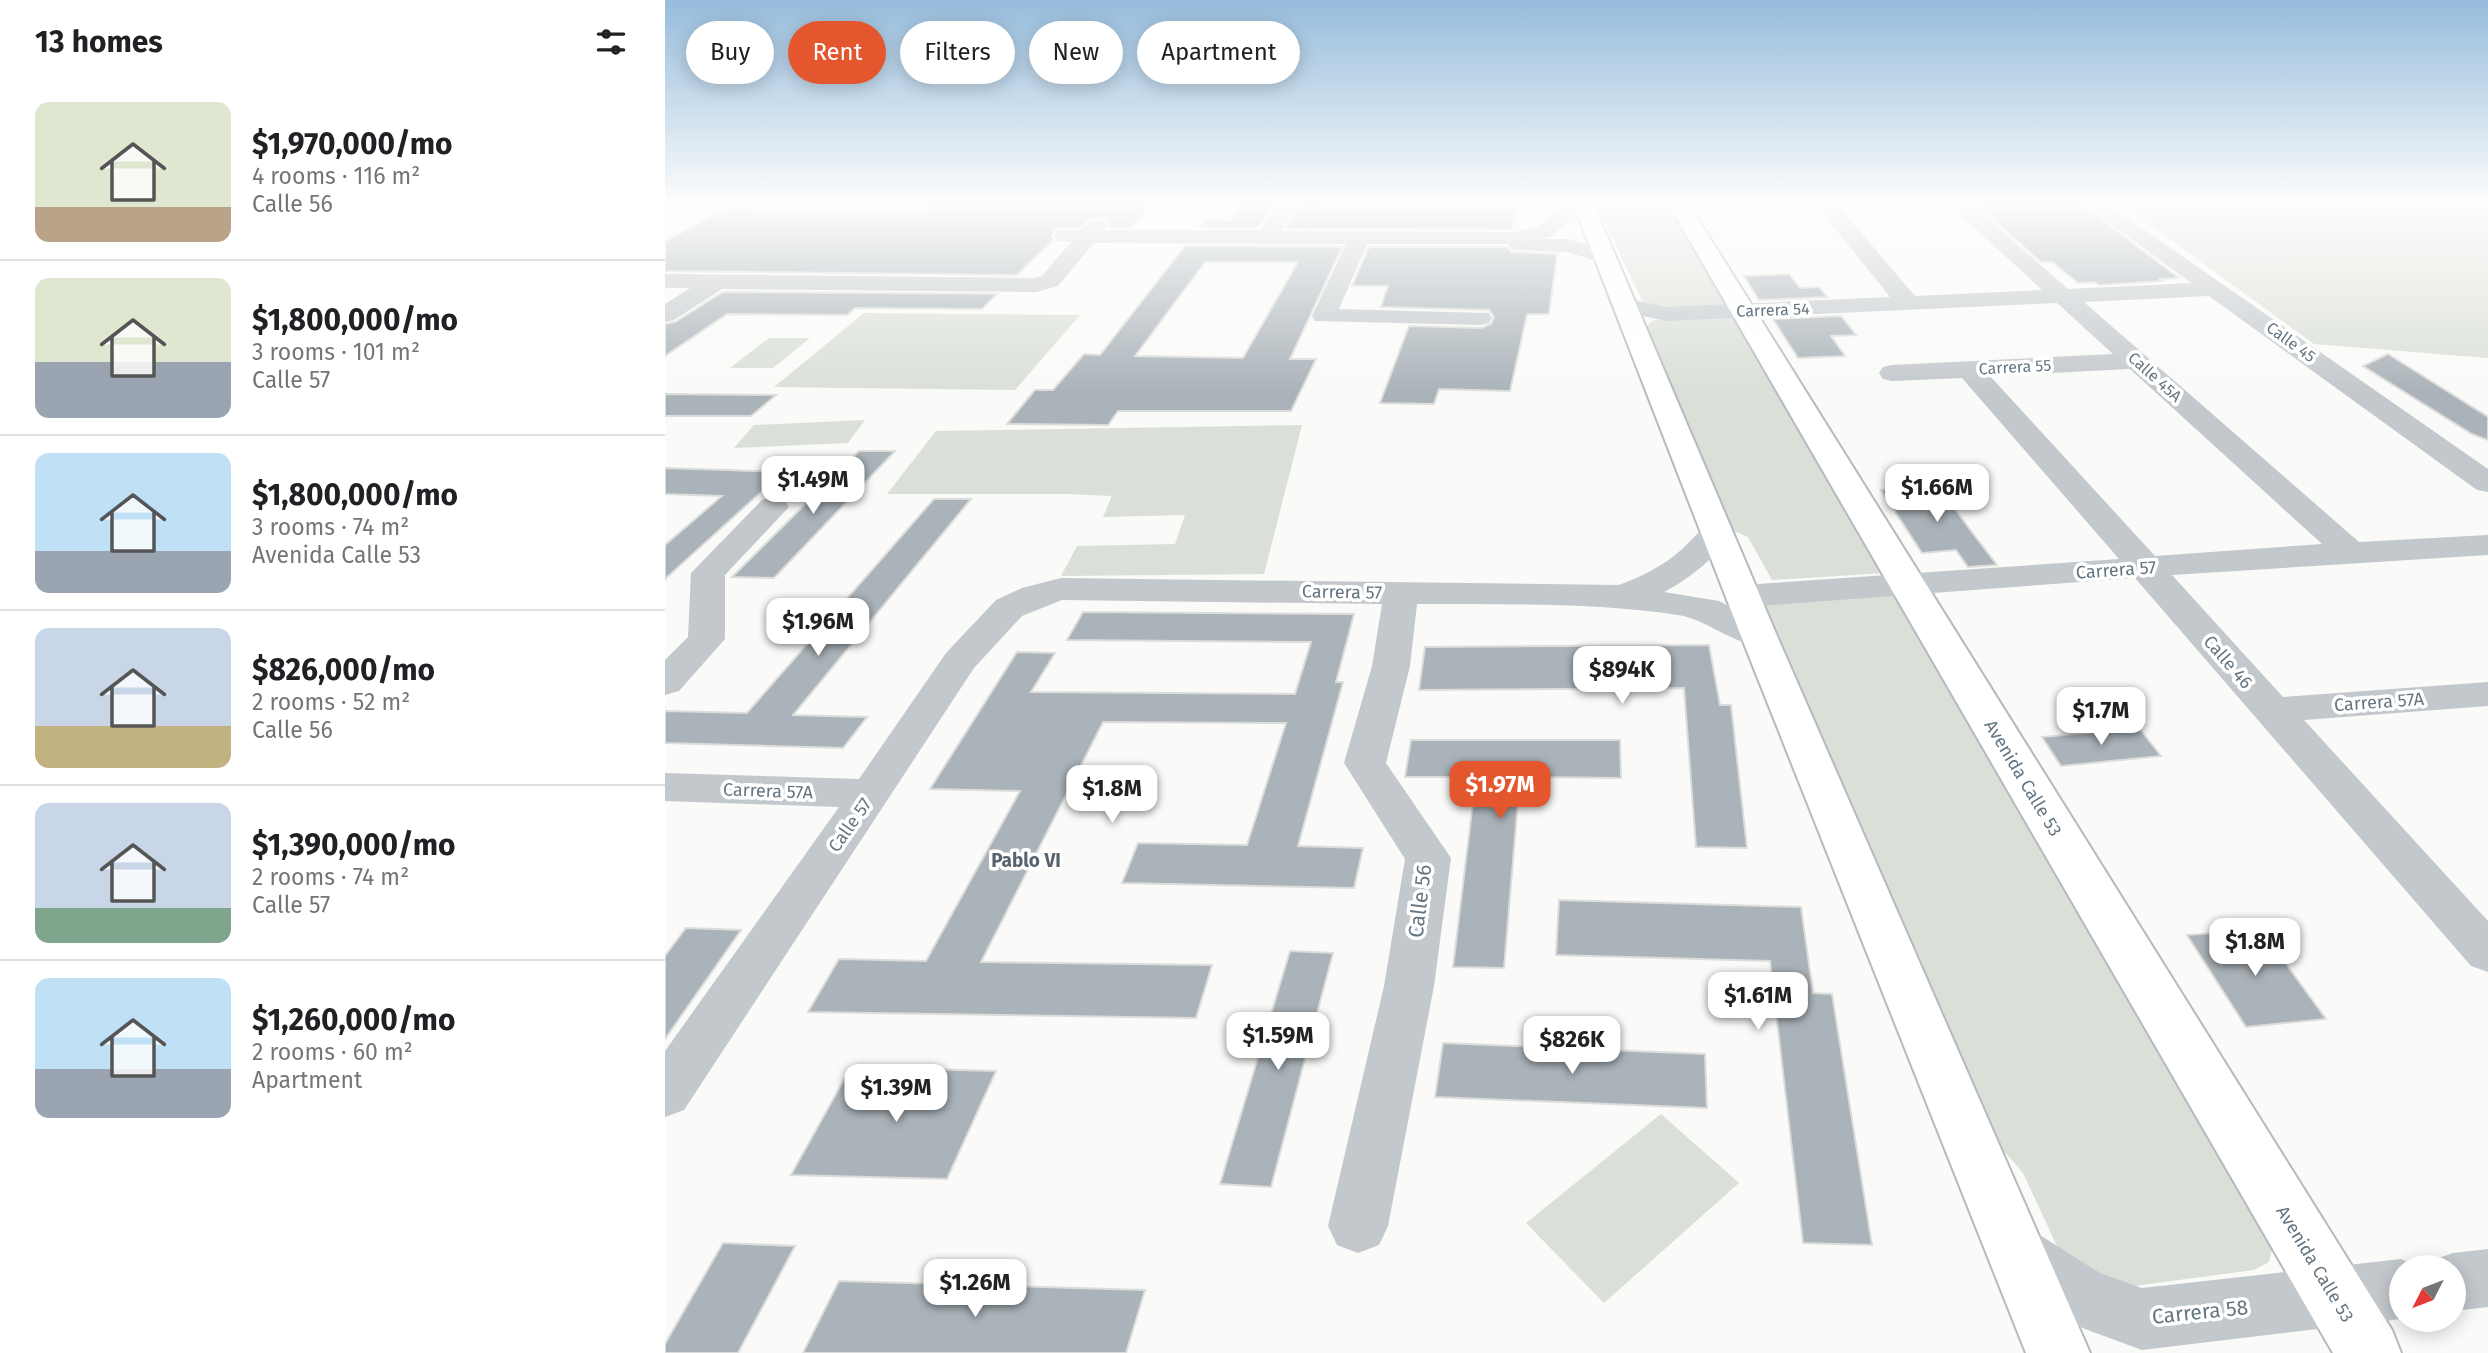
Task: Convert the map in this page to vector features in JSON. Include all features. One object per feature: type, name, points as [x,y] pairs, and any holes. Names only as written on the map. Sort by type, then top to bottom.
[{"type":"main road","points":[[1608,266],[2058,1353]]},
{"type":"main road","name":"Avenida Calle 53","points":[[1715,266],[2369,1353]]},
{"type":"street","points":[[1019,285],[1037,266]]},
{"type":"street","points":[[665,281],[1036,285],[1050,281],[1064,266]]},
{"type":"street","points":[[1346,266],[1324,316],[1479,318]]},
{"type":"street","points":[[1878,266],[1909,304]]},
{"type":"street","name":"Calle 45A","points":[[2031,266],[2351,552]]},
{"type":"street","name":"Calle 45","points":[[2184,266],[2488,483]]},
{"type":"street","points":[[665,315],[716,282]]},
{"type":"street","name":"Carrera 54","points":[[1624,305],[1666,314],[2217,289]]},
{"type":"street","name":"Carrera 55","points":[[1892,373],[2137,361]]},
{"type":"street","name":"Calle 46","points":[[1970,370],[2488,953]]},
{"type":"street","points":[[665,682],[706,639],[708,573],[773,507]]},
{"type":"street","name":"Carrera 57","points":[[1623,596],[1653,585],[1674,573],[1705,548],[1717,532]]},
{"type":"street","name":"Carrera 57","points":[[1743,596],[2351,552],[2488,545]]},
{"type":"street","name":"Carrera 57","points":[[1061,589],[1623,596],[1706,610],[1759,636]]},
{"type":"street","name":"Calle 57","points":[[665,1094],[959,661],[1009,608],[1035,596],[1061,589]]},
{"type":"street","name":"Calle 56","points":[[1358,1226],[1409,986],[1428,858],[1365,763],[1391,666],[1401,592]]},
{"type":"street","name":"Carrera 57A","points":[[2270,710],[2488,694]]},
{"type":"street","name":"Carrera 57A","points":[[665,787],[871,794]]},
{"type":"street","name":"Carrera 58","points":[[2016,1253],[2061,1287],[2108,1310],[2142,1319],[2389,1290]]},
{"type":"street","points":[[2466,1281],[2488,1278]]},
{"type":"shaded area","points":[[1626,266],[1705,266],[1729,308],[1646,309]]},
{"type":"shaded area","points":[[2207,266],[2488,266],[2488,358],[2314,344]]},
{"type":"shaded area","points":[[864,313],[1080,315],[1015,390],[774,387]]},
{"type":"shaded area","points":[[1735,316],[1885,573],[1772,580],[1748,537],[1730,529],[1645,329],[1651,321],[1661,319]]},
{"type":"shaded area","points":[[769,338],[810,338],[773,368],[730,368]]},
{"type":"shaded area","points":[[865,420],[848,443],[734,448],[754,425]]},
{"type":"shaded area","points":[[1302,425],[1264,574],[1061,576],[1077,546],[1175,544],[1185,515],[1103,517],[1112,496],[887,494],[936,431]]},
{"type":"shaded area","points":[[1899,595],[2259,1215],[2272,1249],[2269,1262],[2254,1270],[2104,1290],[2069,1263],[2056,1244],[2023,1173],[1984,1128],[1760,605]]},
{"type":"shaded area","points":[[1661,1114],[1739,1183],[1604,1303],[1526,1223]]},
{"type":"building","points":[[665,266],[1026,266],[1017,275],[665,271]]},
{"type":"building","points":[[1169,266],[1202,266],[1135,356],[1243,358],[1296,266],[1333,266],[1290,359],[1316,359],[1291,411],[1118,411],[1108,425],[1007,424],[1035,390],[1053,390],[1084,354],[1100,355]]},
{"type":"building","points":[[1361,266],[1555,266],[1549,314],[1527,314],[1510,391],[1439,389],[1434,404],[1380,403],[1409,326],[1481,328],[1491,324],[1494,317],[1489,310],[1381,307],[1388,286],[1352,286]]},
{"type":"building","points":[[2057,266],[2163,266],[2179,278],[2099,285],[2095,282],[2078,283]]},
{"type":"building","points":[[1789,274],[1800,288],[1819,287],[1827,297],[1759,300],[1744,276]]},
{"type":"building","points":[[723,292],[997,294],[982,309],[855,308],[847,315],[727,314],[665,356],[665,324],[675,322]]},
{"type":"building","points":[[1841,316],[1856,335],[1831,336],[1845,356],[1798,358],[1773,319]]},
{"type":"building","points":[[2388,354],[2488,417],[2488,440],[2472,434],[2363,366]]},
{"type":"building","points":[[665,394],[776,395],[751,416],[665,416]]},
{"type":"building","points":[[859,451],[895,451],[774,578],[732,577]]},
{"type":"building","points":[[665,468],[783,472],[665,579],[665,545],[722,496],[665,494]]},
{"type":"building","points":[[1939,487],[1997,565],[1968,567],[1956,550],[1922,553],[1881,490]]},
{"type":"building","points":[[934,499],[971,499],[793,715],[867,717],[843,748],[665,743],[665,711],[747,713]]},
{"type":"building","points":[[1083,612],[1354,614],[1336,682],[1343,682],[1298,846],[1363,848],[1354,888],[1122,883],[1138,843],[1247,845],[1286,723],[1103,722],[981,962],[1212,965],[1196,1018],[808,1012],[839,959],[926,961],[1020,791],[930,789],[1017,652],[1055,653],[1031,692],[1295,694],[1311,642],[1067,640]]},
{"type":"building","points":[[1709,645],[1720,705],[1731,705],[1747,848],[1696,847],[1684,688],[1419,690],[1425,647]]},
{"type":"building","points":[[2139,728],[2161,756],[2061,766],[2042,737]]},
{"type":"building","points":[[1411,740],[1620,740],[1621,778],[1520,777],[1504,968],[1453,967],[1476,777],[1405,777]]},
{"type":"building","points":[[1559,900],[1801,907],[1813,993],[1832,994],[1872,1245],[1803,1243],[1770,961],[1556,955]]},
{"type":"building","points":[[686,928],[741,930],[665,1039],[665,956]]},
{"type":"building","points":[[2263,929],[2326,1019],[2246,1027],[2187,935]]},
{"type":"building","points":[[1290,951],[1333,953],[1271,1187],[1220,1184]]},
{"type":"building","points":[[1443,1043],[1705,1054],[1707,1108],[1435,1097]]},
{"type":"building","points":[[851,1067],[996,1071],[947,1179],[791,1175]]},
{"type":"building","points":[[723,1243],[795,1246],[738,1353],[665,1353],[665,1344]]},
{"type":"building","points":[[839,1281],[1145,1290],[1126,1353],[803,1353]]},
{"type":"district","name":"Pablo VI","points":[[1026,860]]}]
